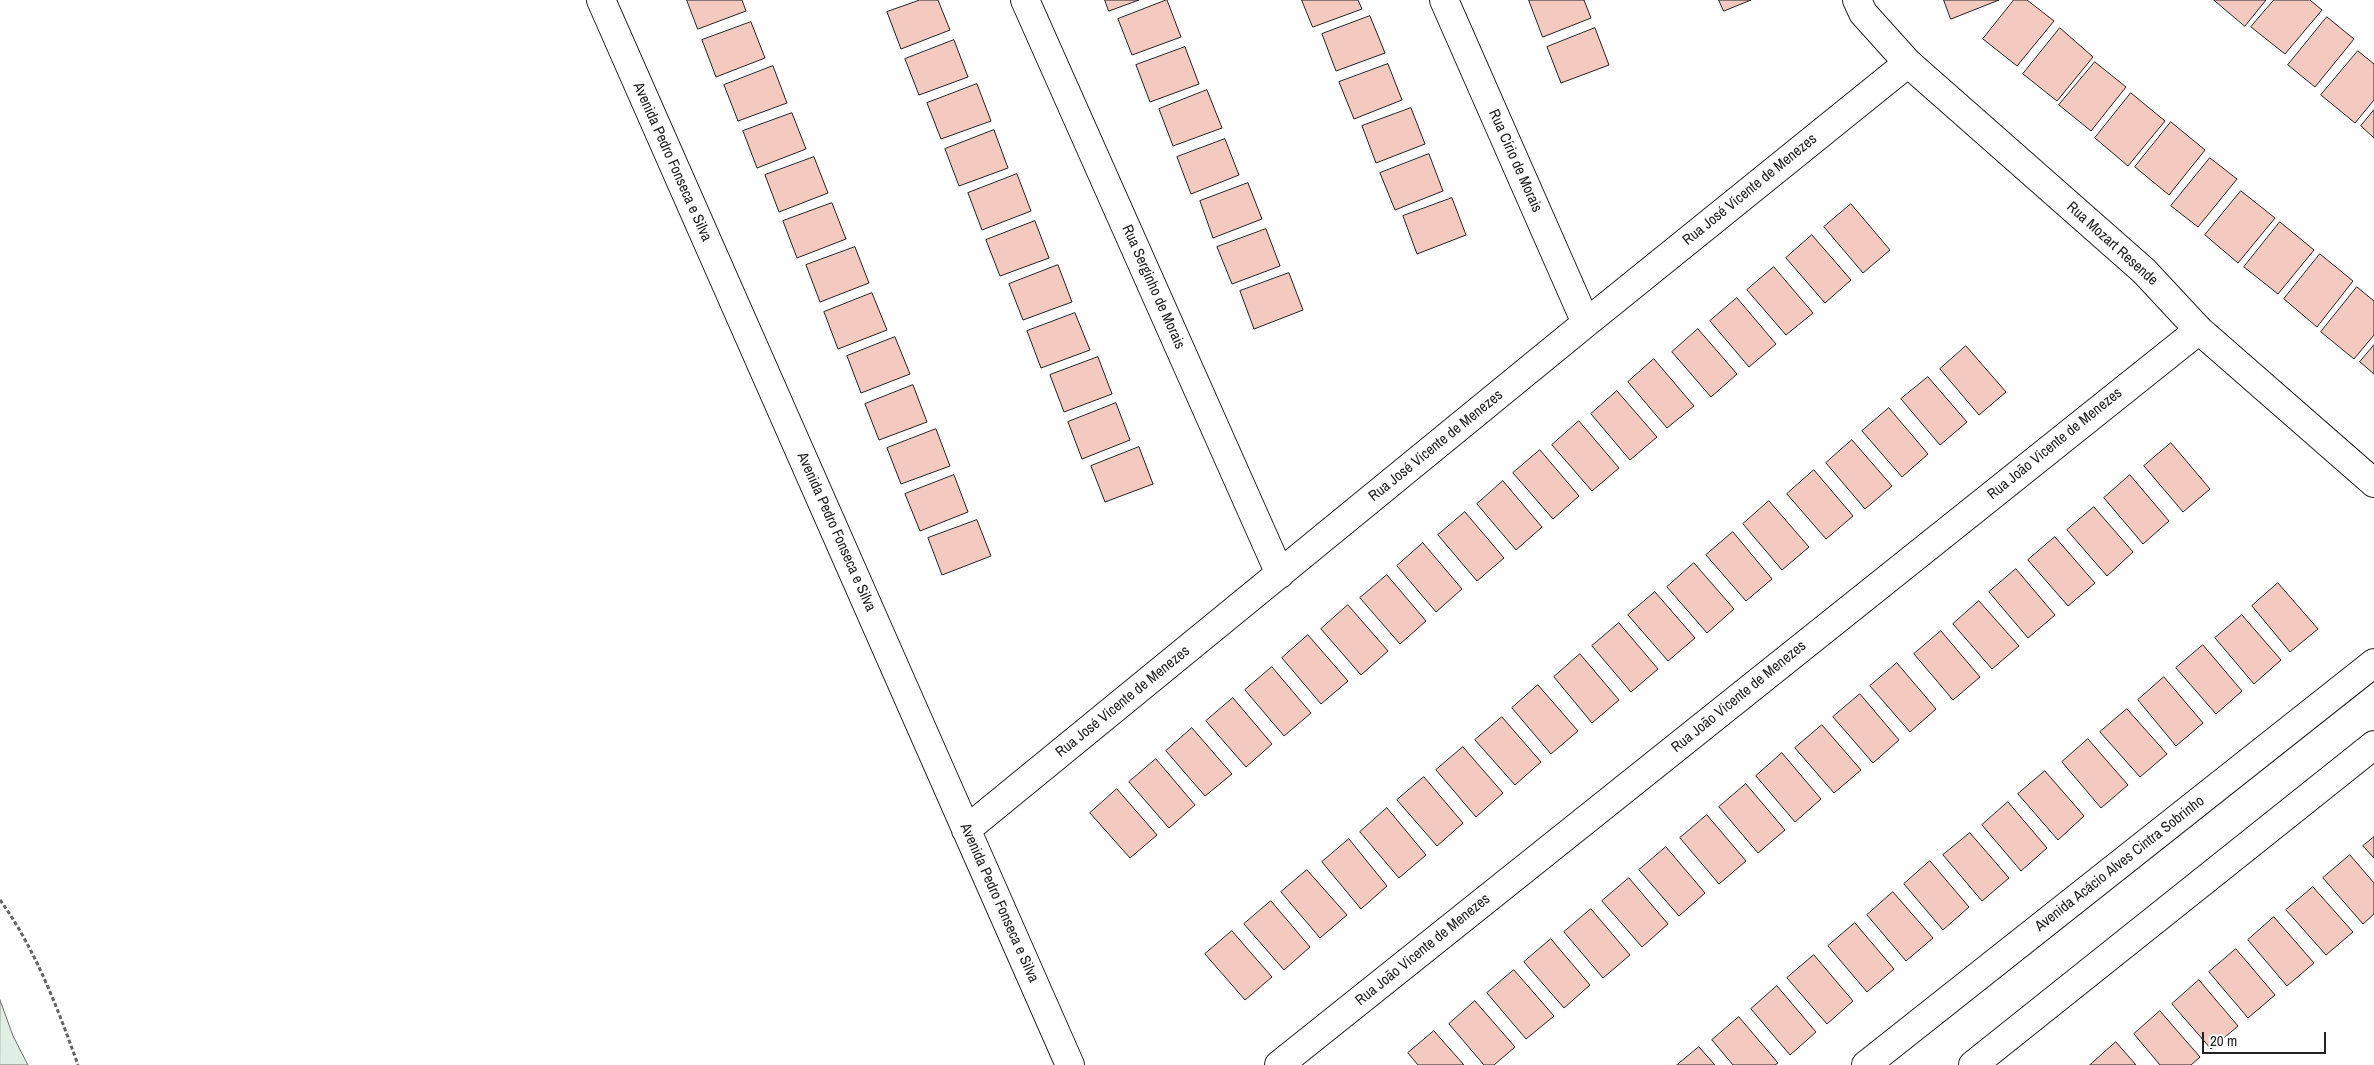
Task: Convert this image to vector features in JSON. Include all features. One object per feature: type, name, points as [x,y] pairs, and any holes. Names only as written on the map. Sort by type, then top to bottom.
[{"type":"street","name":"Avenida Pedro Fonseca e Silva","points":[[601,0],[1070,1065]]},
{"type":"street","name":"Rua Serginho de Morais","points":[[1026,0],[1280,574]]},
{"type":"street","name":"Rua Círio de Morais","points":[[1444,0],[1586,323]]},
{"type":"street","name":"Rua Mozart Resende","points":[[1857,0],[1862,13],[1908,64],[2144,271],[2199,330],[2374,483]]},
{"type":"street","name":"Rua José Vicente de Menezes","points":[[966,830],[1586,323],[1908,64]]},
{"type":"street","name":"Rua João Vicente de Menezes","points":[[1279,1065],[2199,330]]},
{"type":"street","name":"Avenida Acácio Alves Cintra Sobrinho","points":[[1866,1065],[2374,663]]},
{"type":"street","points":[[1973,1065],[2374,745]]},
{"type":"path","points":[[0,900],[24,939],[64,1027],[78,1065]]},
{"type":"green space","points":[[0,1000],[13,1036],[28,1065],[0,1065]]},
{"type":"building","points":[[687,0],[742,0],[746,11],[698,29]]},
{"type":"building","points":[[920,0],[938,0],[950,30],[901,49],[887,12]]},
{"type":"building","points":[[1105,0],[1139,0],[1109,11]]},
{"type":"building","points":[[1167,0],[1181,37],[1132,55],[1118,19]]},
{"type":"building","points":[[1302,0],[1358,0],[1362,9],[1313,27]]},
{"type":"building","points":[[1529,0],[1584,0],[1591,18],[1543,37]]},
{"type":"building","points":[[1719,0],[1751,0],[1724,11]]},
{"type":"building","points":[[1944,0],[1999,0],[1951,19]]},
{"type":"building","points":[[2014,0],[2027,0],[2054,21],[2017,66],[1983,39]]},
{"type":"building","points":[[2214,0],[2266,0],[2245,26]]},
{"type":"building","points":[[2274,0],[2310,0],[2322,10],[2285,54],[2251,27]]},
{"type":"building","points":[[1370,16],[1385,53],[1336,71],[1322,34]]},
{"type":"building","points":[[2327,17],[2354,39],[2315,87],[2288,65]]},
{"type":"building","points":[[751,22],[765,58],[716,77],[702,40]]},
{"type":"building","points":[[1595,28],[1609,65],[1561,83],[1547,47]]},
{"type":"building","points":[[2060,28],[2093,57],[2057,101],[2023,74]]},
{"type":"building","points":[[954,40],[968,77],[919,95],[905,59]]},
{"type":"building","points":[[1185,47],[1199,84],[1150,102],[1136,65]]},
{"type":"building","points":[[2358,51],[2374,64],[2374,100],[2355,123],[2321,95]]},
{"type":"building","points":[[2095,62],[2126,87],[2091,131],[2059,105]]},
{"type":"building","points":[[1388,64],[1402,100],[1354,119],[1339,82]]},
{"type":"building","points":[[773,66],[787,103],[738,121],[724,85]]},
{"type":"building","points":[[977,84],[991,121],[941,139],[927,103]]},
{"type":"building","points":[[1207,90],[1222,128],[1173,146],[1159,109]]},
{"type":"building","points":[[2131,93],[2165,121],[2128,166],[2095,138]]},
{"type":"building","points":[[1411,108],[1425,144],[1376,163],[1362,126]]},
{"type":"building","points":[[2374,110],[2374,138],[2361,126]]},
{"type":"building","points":[[792,113],[806,149],[757,168],[743,131]]},
{"type":"building","points":[[2171,122],[2205,150],[2169,195],[2135,167]]},
{"type":"building","points":[[994,130],[1008,168],[959,186],[945,149]]},
{"type":"building","points":[[1225,139],[1239,175],[1191,194],[1177,157]]},
{"type":"building","points":[[1429,154],[1443,191],[1395,210],[1380,173]]},
{"type":"building","points":[[814,157],[828,193],[779,212],[765,175]]},
{"type":"building","points":[[2210,158],[2237,179],[2198,227],[2171,206]]},
{"type":"building","points":[[1017,174],[1031,211],[982,230],[968,193]]},
{"type":"building","points":[[1248,183],[1262,219],[1213,238],[1200,201]]},
{"type":"building","points":[[2241,191],[2275,218],[2238,263],[2205,235]]},
{"type":"building","points":[[1452,198],[1466,235],[1417,254],[1403,216]]},
{"type":"building","points":[[832,203],[846,239],[797,258],[783,221]]},
{"type":"building","points":[[1851,204],[1890,250],[1863,273],[1824,227]]},
{"type":"building","points":[[1035,221],[1049,258],[1000,276],[986,240]]},
{"type":"building","points":[[2280,222],[2314,250],[2278,294],[2244,267]]},
{"type":"building","points":[[1266,229],[1280,266],[1232,284],[1217,247]]},
{"type":"building","points":[[1812,235],[1851,280],[1825,303],[1786,258]]},
{"type":"building","points":[[855,247],[869,283],[820,302],[806,265]]},
{"type":"building","points":[[2320,254],[2353,281],[2317,327],[2284,299]]},
{"type":"building","points":[[1058,265],[1072,302],[1023,320],[1009,284]]},
{"type":"building","points":[[1774,267],[1813,313],[1786,335],[1747,290]]},
{"type":"building","points":[[1289,273],[1303,310],[1254,329],[1240,291]]},
{"type":"building","points":[[2357,287],[2374,301],[2374,335],[2354,359],[2321,332]]},
{"type":"building","points":[[872,293],[887,330],[838,349],[824,312]]},
{"type":"building","points":[[1737,298],[1776,344],[1749,367],[1710,321]]},
{"type":"building","points":[[1075,313],[1090,350],[1041,368],[1027,331]]},
{"type":"building","points":[[1698,329],[1737,374],[1711,397],[1672,352]]},
{"type":"building","points":[[895,337],[910,374],[861,393],[847,356]]},
{"type":"building","points":[[2374,345],[2374,374],[2360,362]]},
{"type":"building","points":[[1966,346],[2006,392],[1979,415],[1940,369]]},
{"type":"building","points":[[1098,357],[1112,394],[1064,412],[1050,375]]},
{"type":"building","points":[[1654,359],[1694,406],[1667,428],[1628,382]]},
{"type":"building","points":[[1928,377],[1967,422],[1940,445],[1901,399]]},
{"type":"building","points":[[913,385],[927,422],[879,440],[865,404]]},
{"type":"building","points":[[1617,391],[1657,437],[1630,460],[1591,414]]},
{"type":"building","points":[[1116,403],[1130,440],[1082,459],[1068,422]]},
{"type":"building","points":[[1889,408],[1928,454],[1902,477],[1862,431]]},
{"type":"building","points":[[1579,421],[1619,468],[1592,491],[1552,445]]},
{"type":"building","points":[[936,429],[950,466],[901,484],[887,448]]},
{"type":"building","points":[[1852,440],[1892,486],[1865,509],[1826,463]]},
{"type":"building","points":[[2171,443],[2210,489],[2183,512],[2144,466]]},
{"type":"building","points":[[1139,447],[1153,484],[1105,502],[1091,466]]},
{"type":"building","points":[[1540,450],[1579,496],[1553,519],[1513,473]]},
{"type":"building","points":[[1814,470],[1853,516],[1826,539],[1787,494]]},
{"type":"building","points":[[954,475],[968,512],[920,531],[905,494]]},
{"type":"building","points":[[2130,475],[2169,521],[2143,544],[2104,498]]},
{"type":"building","points":[[1503,481],[1542,527],[1516,550],[1477,504]]},
{"type":"building","points":[[1769,501],[1809,547],[1782,570],[1743,524]]},
{"type":"building","points":[[2094,507],[2133,552],[2107,576],[2067,530]]},
{"type":"building","points":[[1465,512],[1504,558],[1477,581],[1438,535]]},
{"type":"building","points":[[977,520],[991,556],[942,575],[928,538]]},
{"type":"building","points":[[1733,532],[1772,579],[1746,601],[1706,555]]},
{"type":"building","points":[[2055,537],[2095,583],[2068,606],[2028,560]]},
{"type":"building","points":[[1423,543],[1462,589],[1436,612],[1397,566]]},
{"type":"building","points":[[1694,563],[1734,609],[1707,633],[1667,587]]},
{"type":"building","points":[[2016,569],[2055,615],[2028,638],[1989,592]]},
{"type":"building","points":[[1387,575],[1426,621],[1400,644],[1360,598]]},
{"type":"building","points":[[2278,583],[2318,629],[2290,652],[2252,606]]},
{"type":"building","points":[[1655,592],[1695,638],[1668,661],[1628,615]]},
{"type":"building","points":[[1979,601],[2019,646],[1992,669],[1953,624]]},
{"type":"building","points":[[1348,605],[1388,651],[1361,675],[1321,629]]},
{"type":"building","points":[[2242,615],[2281,660],[2254,684],[2215,638]]},
{"type":"building","points":[[1619,623],[1658,669],[1631,692],[1592,646]]},
{"type":"building","points":[[1941,631],[1980,677],[1953,700],[1914,654]]},
{"type":"building","points":[[1308,635],[1348,681],[1321,704],[1282,658]]},
{"type":"building","points":[[2203,645],[2242,691],[2216,714],[2176,668]]},
{"type":"building","points":[[1580,654],[1619,700],[1592,723],[1554,677]]},
{"type":"building","points":[[1897,663],[1936,709],[1910,732],[1870,686]]},
{"type":"building","points":[[1272,667],[1311,713],[1284,736],[1245,690]]},
{"type":"building","points":[[2164,677],[2203,723],[2176,746],[2138,700]]},
{"type":"building","points":[[1538,685],[1578,731],[1551,754],[1512,708]]},
{"type":"building","points":[[1860,694],[1899,740],[1873,763],[1833,717]]},
{"type":"building","points":[[1233,698],[1272,744],[1246,767],[1206,721]]},
{"type":"building","points":[[2127,709],[2167,754],[2140,777],[2100,732]]},
{"type":"building","points":[[1502,717],[1541,762],[1515,785],[1475,740]]},
{"type":"building","points":[[1822,725],[1861,770],[1834,793],[1795,748]]},
{"type":"building","points":[[1192,728],[1232,774],[1205,796],[1166,751]]},
{"type":"building","points":[[2088,739],[2128,785],[2101,808],[2062,762]]},
{"type":"building","points":[[1463,747],[1503,793],[1476,817],[1436,770]]},
{"type":"building","points":[[1782,753],[1821,799],[1795,822],[1756,776]]},
{"type":"building","points":[[1156,759],[1195,805],[1169,828],[1129,782]]},
{"type":"building","points":[[2045,771],[2084,816],[2058,840],[2018,794]]},
{"type":"building","points":[[1424,777],[1463,823],[1437,846],[1397,800]]},
{"type":"building","points":[[1746,784],[1785,830],[1758,853],[1719,807]]},
{"type":"building","points":[[1117,789],[1157,835],[1130,858],[1090,813]]},
{"type":"building","points":[[2008,802],[2047,848],[2021,871],[1982,825]]},
{"type":"building","points":[[1387,808],[1426,855],[1399,878],[1360,832]]},
{"type":"building","points":[[1707,815],[1746,861],[1719,884],[1680,838]]},
{"type":"building","points":[[1970,833],[2009,878],[1982,901],[1943,855]]},
{"type":"building","points":[[2374,837],[2374,858],[2363,846]]},
{"type":"building","points":[[1349,839],[1387,886],[1361,909],[1322,862]]},
{"type":"building","points":[[1666,847],[1705,893],[1679,916],[1639,870]]},
{"type":"building","points":[[2350,855],[2374,883],[2374,914],[2363,924],[2323,878]]},
{"type":"building","points":[[1930,861],[1969,907],[1943,930],[1904,884]]},
{"type":"building","points":[[1307,870],[1347,915],[1320,938],[1281,892]]},
{"type":"building","points":[[1629,878],[1668,924],[1642,947],[1602,901]]},
{"type":"building","points":[[2313,887],[2353,932],[2326,955],[2286,910]]},
{"type":"building","points":[[1893,892],[1933,938],[1906,961],[1867,915]]},
{"type":"building","points":[[1271,901],[1310,947],[1284,970],[1244,924]]},
{"type":"building","points":[[1591,909],[1630,955],[1603,978],[1564,932]]},
{"type":"building","points":[[2274,917],[2314,963],[2287,986],[2248,940]]},
{"type":"building","points":[[1855,923],[1894,969],[1867,992],[1828,946]]},
{"type":"building","points":[[1232,931],[1272,977],[1245,1000],[1205,954]]},
{"type":"building","points":[[1551,939],[1590,985],[1564,1008],[1524,962]]},
{"type":"building","points":[[2236,949],[2275,995],[2248,1018],[2209,972]]},
{"type":"building","points":[[1814,955],[1853,1001],[1827,1024],[1787,978]]},
{"type":"building","points":[[1514,970],[1554,1016],[1526,1039],[1487,993]]},
{"type":"building","points":[[2199,980],[2238,1026],[2211,1049],[2172,1004]]},
{"type":"building","points":[[1777,986],[1816,1032],[1790,1055],[1751,1009]]},
{"type":"building","points":[[1475,1001],[1515,1047],[1494,1065],[1484,1065],[1449,1024]]},
{"type":"building","points":[[2160,1011],[2200,1057],[2191,1065],[2160,1065],[2134,1034]]},
{"type":"building","points":[[1739,1017],[1778,1063],[1775,1065],[1733,1065],[1712,1040]]},
{"type":"building","points":[[1434,1031],[1464,1065],[1418,1065],[1408,1053]]},
{"type":"building","points":[[2116,1042],[2136,1065],[2090,1065]]},
{"type":"building","points":[[1699,1047],[1715,1065],[1677,1065]]}]
